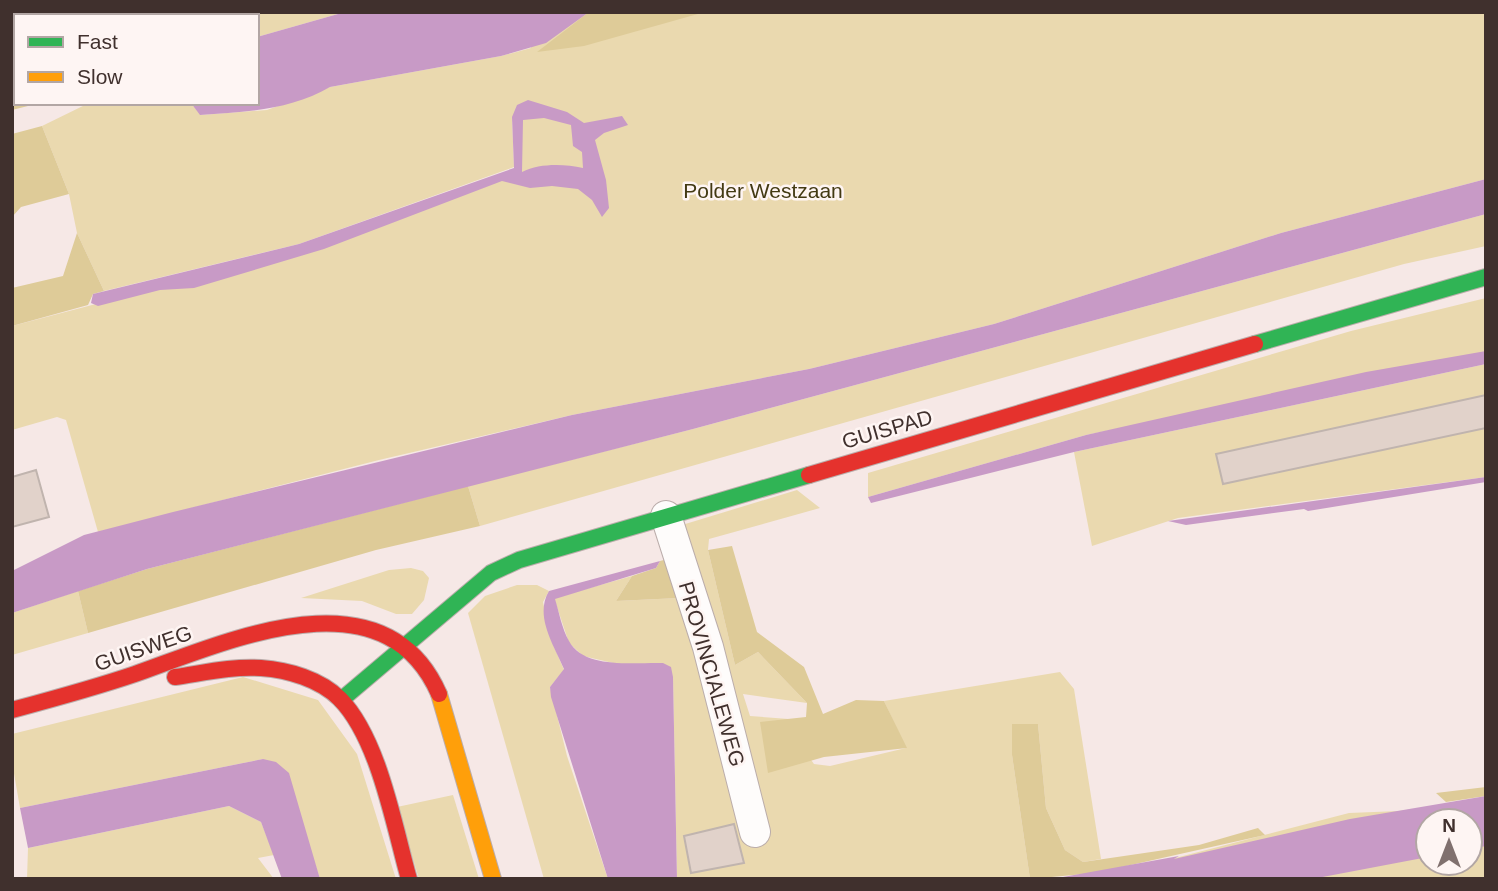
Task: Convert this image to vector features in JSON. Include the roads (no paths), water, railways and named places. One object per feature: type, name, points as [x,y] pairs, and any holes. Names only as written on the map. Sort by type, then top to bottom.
[{"type":"street","name":"GUISPAD","points":[[341,700],[452,604],[505,566],[666,516],[1486,277]]},
{"type":"street","name":"PROVINCIALEWEG","points":[[666,516],[708,647],[755,832]]},
{"type":"street","name":"GUISWEG","points":[[90,689],[261,630],[326,622],[367,629],[403,647],[424,667],[439,693],[492,879]]},
{"type":"street","name":"GUISWEG","points":[[90,689],[258,667],[306,678],[341,700],[363,736],[409,879]]},
{"type":"street","points":[[12,710],[90,689]]},
{"type":"park label","name":"Polder Westzaan","points":[[763,190]]}]
